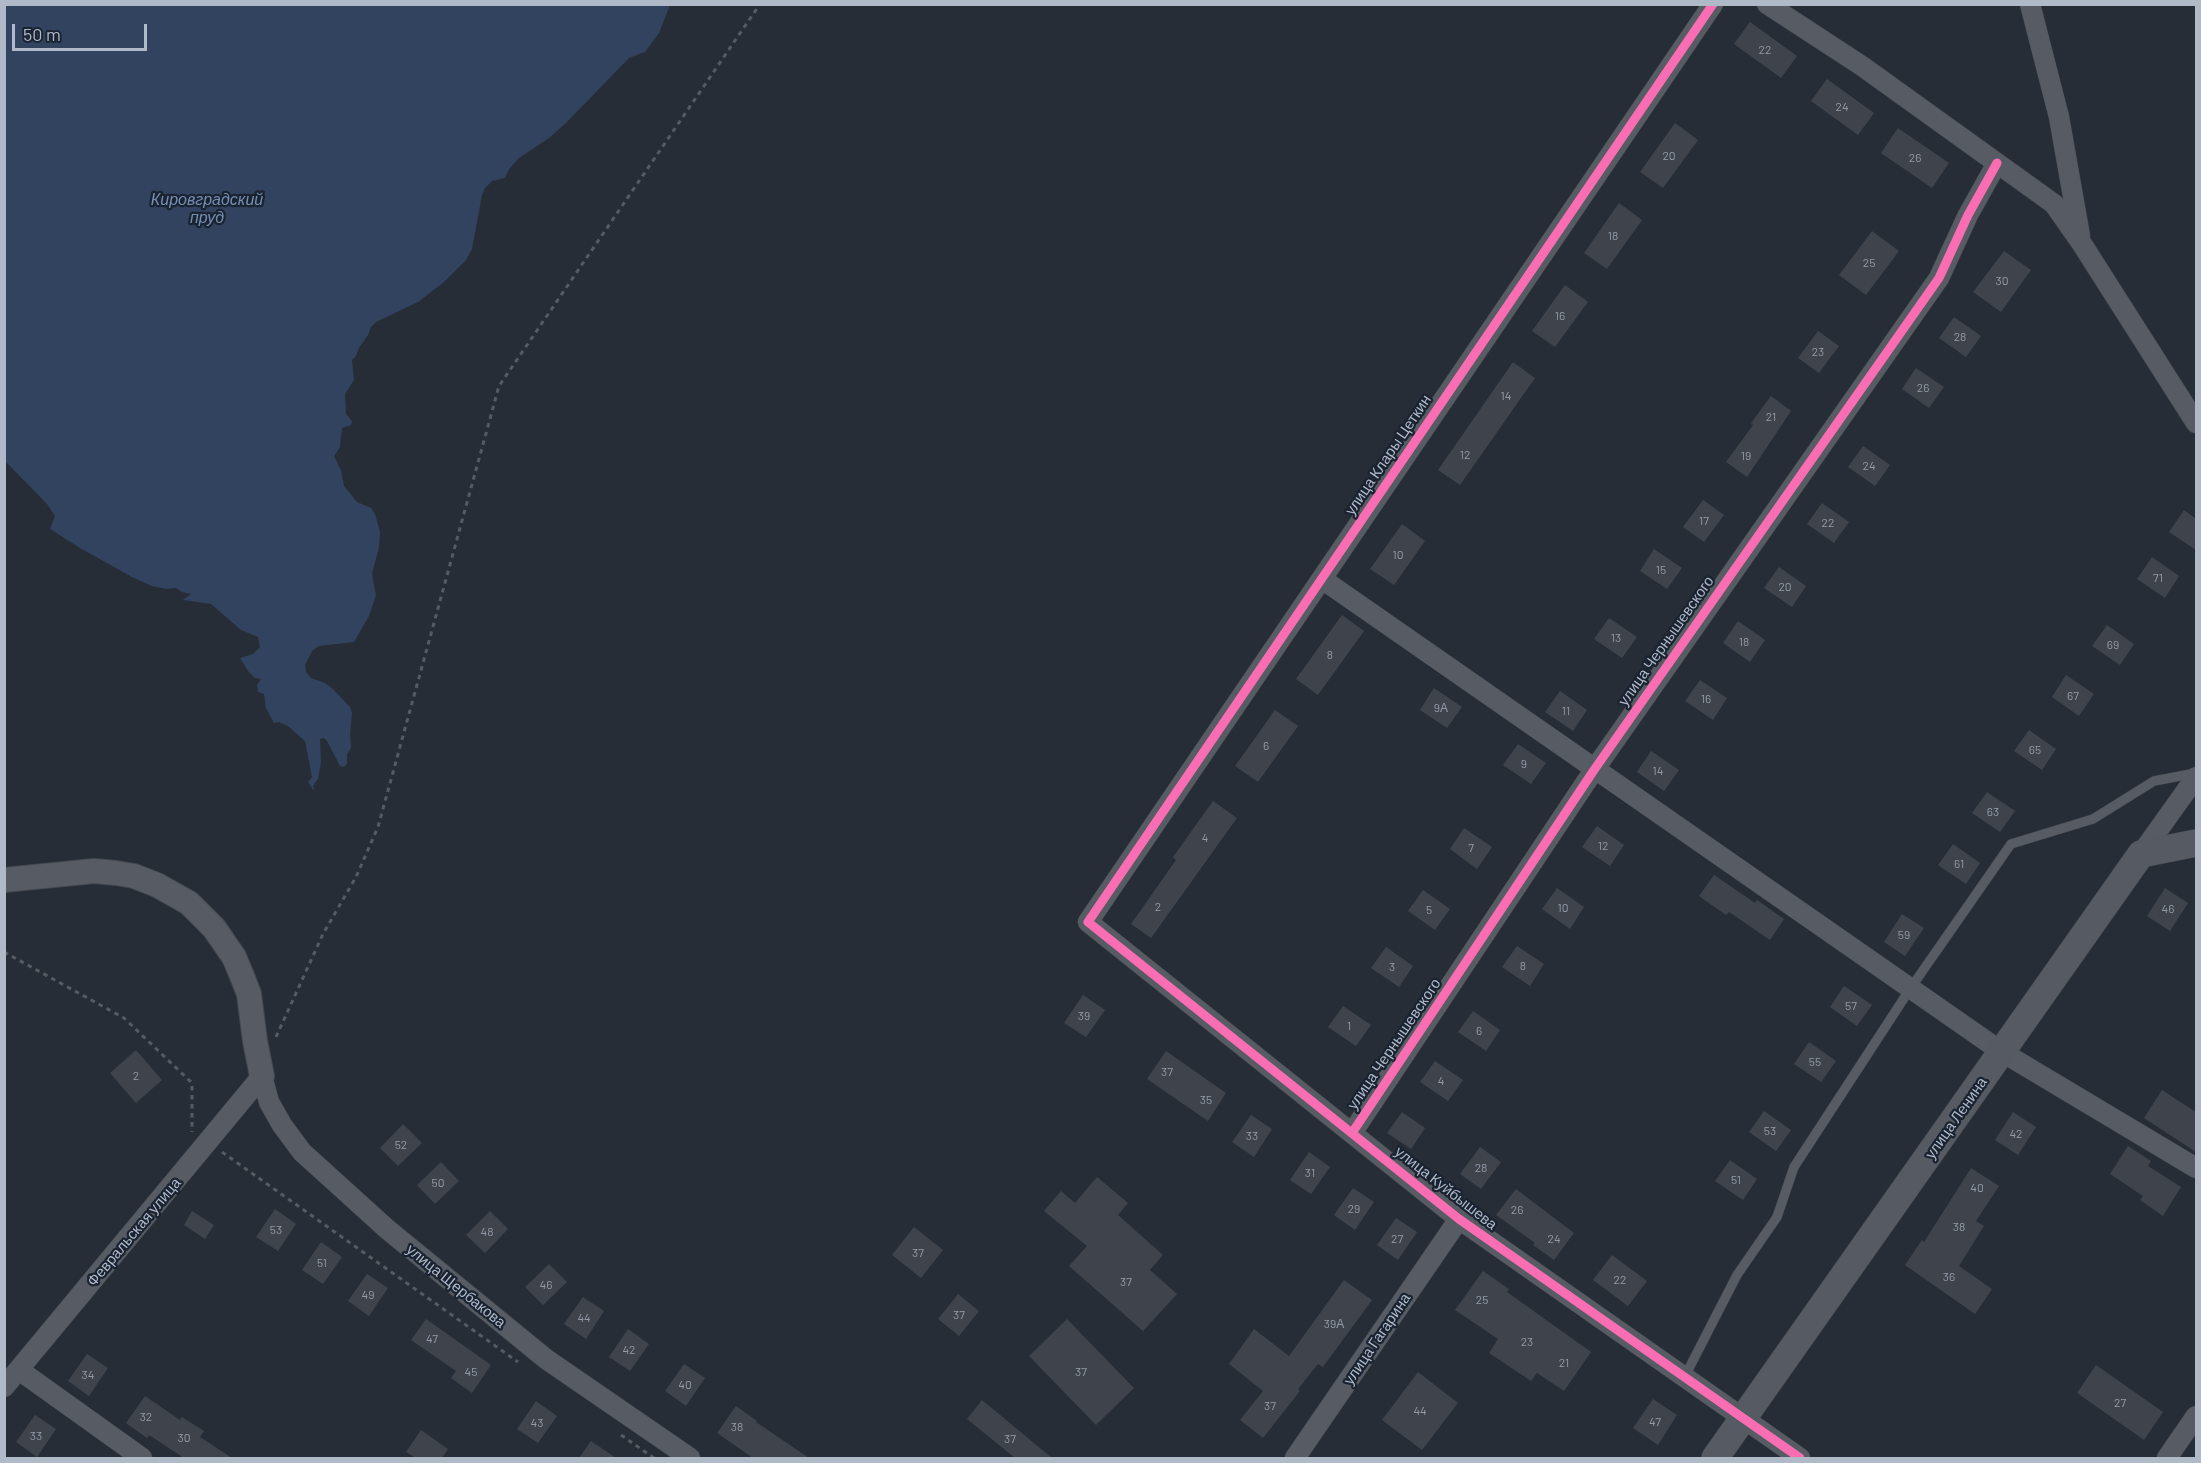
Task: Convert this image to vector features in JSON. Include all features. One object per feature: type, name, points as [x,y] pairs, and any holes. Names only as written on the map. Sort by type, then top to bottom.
[{"type":"main road","points":[[2141,854],[2196,843]]},
{"type":"main road","name":"улица Ленина","points":[[1715,1458],[2141,854]]},
{"type":"street","name":"улица Клары Цеткин","points":[[1088,922],[1713,4]]},
{"type":"street","points":[[1767,4],[1862,66],[2054,204],[2196,423]]},
{"type":"street","points":[[2030,4],[2059,117],[2073,205],[2082,244]]},
{"type":"street","name":"улица Чернышевского","points":[[1352,1133],[1594,770],[1939,278],[1968,215],[1997,163]]},
{"type":"street","points":[[1322,579],[2002,1052],[2196,1168]]},
{"type":"street","name":"улица Ленина","points":[[2141,854],[2196,777]]},
{"type":"street","points":[[4,880],[94,871],[116,873],[134,876],[158,885],[189,903],[214,928],[234,957],[249,994],[261,1070]]},
{"type":"street","name":"улица Куйбышева","points":[[1088,922],[1459,1219],[1800,1458]]},
{"type":"street","name":"Февральская улица","points":[[4,1387],[208,1142],[261,1070]]},
{"type":"street","name":"улица Щербакова","points":[[261,1070],[269,1102],[282,1125],[302,1152],[379,1222],[546,1359],[690,1458]]},
{"type":"street","name":"улица Гагарина","points":[[1295,1458],[1459,1219]]},
{"type":"street","points":[[19,1370],[142,1458]]},
{"type":"street","points":[[2167,1458],[2196,1416]]},
{"type":"lane","points":[[1684,1378],[1737,1275],[1777,1217],[1794,1167],[1910,989],[2011,844],[2093,819],[2154,781],[2196,773]]},
{"type":"path","points":[[261,1070],[322,934],[356,877],[378,827],[498,387],[760,4]]},
{"type":"path","points":[[4,952],[124,1018],[192,1083],[191,1132],[518,1362]]},
{"type":"path","points":[[615,1431],[654,1458]]},
{"type":"water","name":"Кировградский пруд","points":[[4,5],[670,5],[659,33],[645,52],[629,58],[566,123],[549,138],[519,158],[509,169],[505,178],[492,181],[485,188],[472,249],[466,260],[444,282],[418,302],[376,322],[352,360],[354,380],[345,394],[346,414],[352,421],[351,425],[342,428],[340,447],[334,456],[341,470],[344,486],[357,502],[371,508],[375,514],[380,532],[379,547],[372,574],[376,595],[369,616],[354,642],[319,646],[312,651],[305,665],[306,672],[311,678],[333,689],[350,707],[352,713],[351,748],[347,754],[347,764],[344,767],[340,766],[327,741],[324,738],[320,739],[321,762],[318,779],[313,786],[314,791],[308,782],[312,777],[305,741],[288,726],[279,722],[274,723],[266,708],[264,694],[258,692],[257,685],[261,679],[255,678],[248,671],[240,658],[253,654],[260,647],[258,637],[241,630],[211,604],[183,600],[191,594],[176,588],[166,589],[152,586],[132,577],[50,529],[55,516],[47,504],[5,461]]},
{"type":"building","points":[[1750,22],[1797,56],[1781,78],[1734,44]]},
{"type":"building","points":[[1827,79],[1874,113],[1858,135],[1811,101]]},
{"type":"building","points":[[1675,123],[1698,140],[1663,188],[1640,172]]},
{"type":"building","points":[[1898,128],[1949,163],[1932,188],[1881,153]]},
{"type":"building","points":[[1619,203],[1642,220],[1607,269],[1584,253]]},
{"type":"building","points":[[1872,231],[1899,251],[1866,295],[1839,275]]},
{"type":"building","points":[[2004,251],[2031,270],[2001,312],[1973,292]]},
{"type":"building","points":[[1565,285],[1588,302],[1555,347],[1532,331]]},
{"type":"building","points":[[1954,317],[1981,336],[1966,357],[1939,338]]},
{"type":"building","points":[[1818,331],[1839,346],[1819,373],[1798,358]]},
{"type":"building","points":[[1513,362],[1535,378],[1460,485],[1438,470]]},
{"type":"building","points":[[1916,368],[1944,387],[1929,408],[1902,389]]},
{"type":"building","points":[[1771,396],[1791,411],[1747,477],[1726,462]]},
{"type":"building","points":[[1863,446],[1890,465],[1875,486],[1848,467]]},
{"type":"building","points":[[1703,500],[1724,515],[1704,542],[1683,527]]},
{"type":"building","points":[[1822,503],[1849,522],[1834,543],[1807,524]]},
{"type":"building","points":[[2184,510],[2196,519],[2196,550],[2169,532]]},
{"type":"building","points":[[1402,524],[1425,541],[1394,585],[1370,569]]},
{"type":"building","points":[[1654,549],[1682,568],[1667,589],[1640,571]]},
{"type":"building","points":[[2152,557],[2179,576],[2165,598],[2137,579]]},
{"type":"building","points":[[1779,567],[1806,586],[1792,607],[1764,588]]},
{"type":"building","points":[[1342,615],[1364,631],[1318,695],[1296,679]]},
{"type":"building","points":[[1609,618],[1637,637],[1622,658],[1594,639]]},
{"type":"building","points":[[1738,621],[1765,640],[1750,662],[1723,643]]},
{"type":"building","points":[[2107,625],[2134,644],[2120,665],[2092,646]]},
{"type":"building","points":[[2066,675],[2094,694],[2079,716],[2052,697]]},
{"type":"building","points":[[1700,680],[1727,698],[1713,720],[1685,701]]},
{"type":"building","points":[[1434,688],[1462,707],[1447,728],[1420,710]]},
{"type":"building","points":[[1560,691],[1587,710],[1573,731],[1545,712]]},
{"type":"building","points":[[1275,710],[1298,726],[1258,782],[1235,766]]},
{"type":"building","points":[[2029,730],[2056,749],[2042,770],[2014,751]]},
{"type":"building","points":[[1518,744],[1546,763],[1531,784],[1503,765]]},
{"type":"building","points":[[1651,751],[1679,770],[1664,791],[1637,772]]},
{"type":"building","points":[[1987,792],[2015,811],[2000,832],[1972,813]]},
{"type":"building","points":[[1213,801],[1237,818],[1151,938],[1131,924],[1176,860],[1173,857]]},
{"type":"building","points":[[1597,826],[1624,845],[1610,866],[1582,847]]},
{"type":"building","points":[[1464,828],[1492,847],[1477,869],[1450,849]]},
{"type":"building","points":[[1953,844],[1980,863],[1966,884],[1938,865]]},
{"type":"building","points":[[1714,875],[1755,903],[1757,900],[1784,919],[1770,940],[1729,912],[1726,915],[1699,896]]},
{"type":"building","points":[[1557,888],[1584,907],[1570,929],[1542,909]]},
{"type":"building","points":[[2165,888],[2188,903],[2170,931],[2147,916]]},
{"type":"building","points":[[1423,890],[1450,909],[1435,930],[1408,911]]},
{"type":"building","points":[[1902,914],[1924,928],[1905,956],[1884,942]]},
{"type":"building","points":[[1517,946],[1544,964],[1530,986],[1502,967]]},
{"type":"building","points":[[1386,947],[1413,966],[1399,987],[1371,968]]},
{"type":"building","points":[[1844,986],[1872,1005],[1857,1026],[1830,1007]]},
{"type":"building","points":[[1083,995],[1105,1010],[1086,1037],[1064,1023]]},
{"type":"building","points":[[1343,1006],[1371,1025],[1356,1046],[1328,1027]]},
{"type":"building","points":[[1473,1011],[1500,1030],[1486,1051],[1458,1032]]},
{"type":"building","points":[[1809,1042],[1836,1061],[1821,1082],[1794,1064]]},
{"type":"building","points":[[136,1050],[162,1080],[136,1103],[110,1073]]},
{"type":"building","points":[[1166,1051],[1226,1093],[1208,1121],[1147,1079]]},
{"type":"building","points":[[1435,1061],[1463,1080],[1448,1101],[1420,1082]]},
{"type":"building","points":[[2162,1090],[2196,1112],[2196,1152],[2144,1118]]},
{"type":"building","points":[[1764,1111],[1791,1130],[1776,1151],[1749,1132]]},
{"type":"building","points":[[1402,1112],[1425,1128],[1411,1149],[1387,1133]]},
{"type":"building","points":[[2013,1112],[2036,1127],[2018,1155],[1995,1140]]},
{"type":"building","points":[[1251,1115],[1272,1129],[1254,1157],[1232,1142]]},
{"type":"building","points":[[403,1124],[422,1143],[398,1166],[380,1148]]},
{"type":"building","points":[[2128,1146],[2151,1161],[2148,1166],[2181,1187],[2163,1216],[2140,1200],[2143,1196],[2110,1174]]},
{"type":"building","points":[[1480,1147],[1501,1162],[1481,1189],[1460,1174]]},
{"type":"building","points":[[1309,1152],[1330,1167],[1311,1194],[1290,1180]]},
{"type":"building","points":[[1730,1160],[1757,1179],[1743,1200],[1715,1181]]},
{"type":"building","points":[[441,1162],[459,1181],[435,1204],[417,1185]]},
{"type":"building","points":[[1971,1168],[1999,1186],[1976,1221],[1984,1226],[1959,1266],[1992,1289],[1975,1314],[1905,1265],[1922,1240],[1924,1242]]},
{"type":"building","points":[[1097,1177],[1128,1203],[1118,1215],[1163,1255],[1150,1270],[1177,1294],[1143,1331],[1069,1266],[1087,1246],[1044,1211],[1061,1191],[1075,1203]]},
{"type":"building","points":[[1353,1188],[1374,1202],[1355,1230],[1334,1215]]},
{"type":"building","points":[[1516,1189],[1574,1233],[1554,1260],[1496,1215]]},
{"type":"building","points":[[275,1209],[296,1224],[278,1251],[256,1237]]},
{"type":"building","points":[[192,1211],[214,1225],[205,1239],[184,1225]]},
{"type":"building","points":[[490,1211],[508,1229],[485,1253],[466,1235]]},
{"type":"building","points":[[1396,1218],[1417,1232],[1398,1260],[1377,1245]]},
{"type":"building","points":[[914,1227],[943,1250],[921,1278],[892,1255]]},
{"type":"building","points":[[321,1242],[342,1257],[323,1284],[302,1270]]},
{"type":"building","points":[[1612,1255],[1647,1281],[1628,1306],[1593,1280]]},
{"type":"building","points":[[549,1264],[567,1282],[543,1305],[525,1287]]},
{"type":"building","points":[[1483,1271],[1509,1289],[1507,1292],[1591,1352],[1564,1391],[1537,1373],[1531,1381],[1489,1353],[1498,1339],[1455,1310]]},
{"type":"building","points":[[367,1274],[388,1288],[369,1316],[348,1301]]},
{"type":"building","points":[[1344,1280],[1372,1300],[1323,1367],[1318,1364],[1263,1438],[1240,1420],[1263,1391],[1229,1364],[1254,1329],[1289,1356]]},
{"type":"building","points":[[958,1294],[979,1311],[959,1336],[938,1319]]},
{"type":"building","points":[[583,1297],[604,1311],[586,1339],[564,1324]]},
{"type":"building","points":[[426,1319],[491,1365],[472,1393],[451,1378],[456,1371],[411,1340]]},
{"type":"building","points":[[1067,1319],[1134,1388],[1096,1425],[1029,1356]]},
{"type":"building","points":[[628,1329],[649,1344],[630,1371],[609,1357]]},
{"type":"building","points":[[87,1354],[108,1368],[89,1396],[68,1381]]},
{"type":"building","points":[[684,1364],[705,1378],[686,1406],[665,1391]]},
{"type":"building","points":[[2096,1365],[2163,1412],[2144,1440],[2077,1393]]},
{"type":"building","points":[[1418,1372],[1458,1403],[1422,1450],[1382,1420]]},
{"type":"building","points":[[145,1396],[180,1420],[182,1417],[204,1431],[200,1437],[232,1458],[184,1458],[149,1435],[147,1438],[126,1423]]},
{"type":"building","points":[[1653,1399],[1677,1415],[1658,1445],[1633,1428]]},
{"type":"building","points":[[982,1400],[1052,1458],[1015,1458],[967,1419]]},
{"type":"building","points":[[536,1401],[557,1416],[538,1443],[517,1429]]},
{"type":"building","points":[[736,1406],[809,1458],[753,1458],[717,1433]]},
{"type":"building","points":[[35,1415],[56,1429],[37,1457],[16,1442]]},
{"type":"building","points":[[421,1430],[448,1449],[442,1458],[416,1458],[406,1452]]},
{"type":"building","points":[[591,1441],[616,1458],[579,1458]]},
{"type":"cycle path","points":[[1713,4],[1088,922],[1459,1219],[1800,1458]]},
{"type":"cycle path","points":[[1352,1133],[1594,770],[1939,278],[1968,215],[1997,163]]}]
